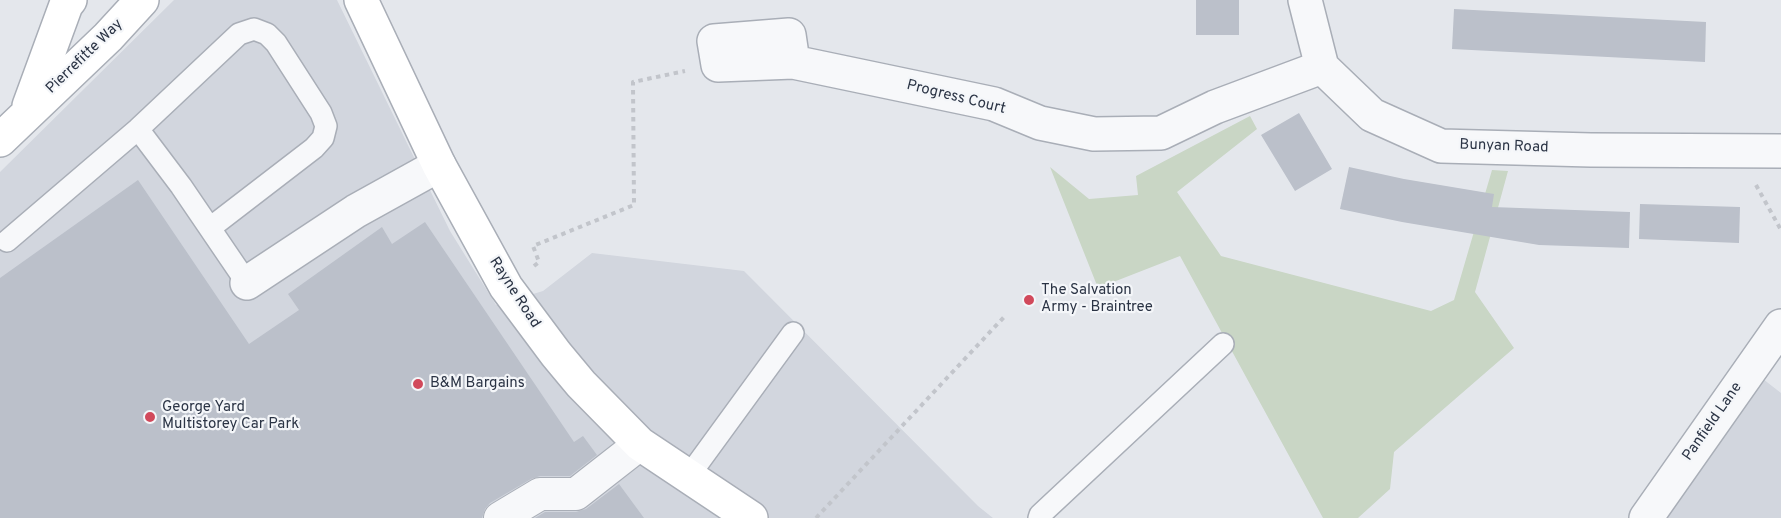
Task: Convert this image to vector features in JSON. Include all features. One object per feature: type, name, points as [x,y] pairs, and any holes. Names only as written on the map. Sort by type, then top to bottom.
[{"type":"main road","name":"Pierrefitte Way","points":[[26,114],[66,5],[70,0]]},
{"type":"main road","name":"Pierrefitte Way","points":[[0,140],[108,37],[142,0]]},
{"type":"main road","name":"Rayne Road","points":[[361,0],[439,165],[506,287],[556,354],[581,384],[640,444],[751,518]]},
{"type":"street","points":[[1305,0],[1322,67]]},
{"type":"street","name":"Progress Court","points":[[718,65],[714,41],[789,35],[793,62],[994,104],[1040,123],[1094,135],[1161,132],[1215,107],[1322,67]]},
{"type":"street","name":"Bunyan Road","points":[[1322,67],[1371,115],[1441,146],[1770,151]]},
{"type":"street","points":[[247,284],[356,211],[439,165]]},
{"type":"street","name":"Panfield Lane","points":[[1646,518],[1781,326]]},
{"type":"street","points":[[500,518],[540,494],[576,494],[640,444]]},
{"type":"lane","points":[[7,241],[138,129],[239,34],[254,29],[267,34],[276,43],[321,113],[326,126],[323,138],[314,148],[210,228]]},
{"type":"lane","points":[[138,129],[210,228],[247,284]]},
{"type":"lane","points":[[688,477],[793,333]]},
{"type":"lane","points":[[1039,518],[1223,344]]},
{"type":"path","points":[[506,287],[539,262],[533,246],[634,205],[633,82],[718,65]]},
{"type":"path","points":[[1770,151],[1752,177],[1781,230]]},
{"type":"path","points":[[816,518],[1004,317]]},
{"type":"shaded area","points":[[174,0],[337,0],[450,231],[496,305],[543,291],[592,253],[744,271],[978,506],[993,518],[0,518],[0,172]]},
{"type":"shaded area","points":[[1763,379],[1781,393],[1781,518],[1667,518]]},
{"type":"green space","points":[[1250,116],[1257,129],[1177,192],[1221,256],[1431,311],[1454,300],[1492,170],[1508,171],[1475,292],[1514,348],[1394,452],[1390,489],[1358,518],[1323,518],[1180,256],[1098,288],[1050,167],[1089,199],[1138,195],[1136,176]]},
{"type":"building","points":[[1196,0],[1239,0],[1239,35],[1196,35]]},
{"type":"building","points":[[1454,9],[1706,22],[1705,62],[1452,49]]},
{"type":"building","points":[[1299,113],[1332,169],[1295,191],[1261,135]]},
{"type":"building","points":[[1349,167],[1494,194],[1492,207],[1630,212],[1629,248],[1539,245],[1340,209]]},
{"type":"building","points":[[138,180],[249,344],[299,310],[288,294],[382,227],[392,244],[425,222],[574,442],[583,436],[597,455],[570,476],[540,476],[531,479],[490,503],[482,518],[0,518],[0,278]]},
{"type":"building","points":[[1640,204],[1740,207],[1739,243],[1639,239]]},
{"type":"building","points":[[619,484],[644,518],[535,518],[545,512],[576,512],[586,509]]},
{"type":"place","name":"The Salvation Army - Braintree","points":[[1029,300]]},
{"type":"place","name":"B&M Bargains","points":[[418,384]]},
{"type":"place","name":"George Yard Multistorey Car Park","points":[[150,417]]}]
